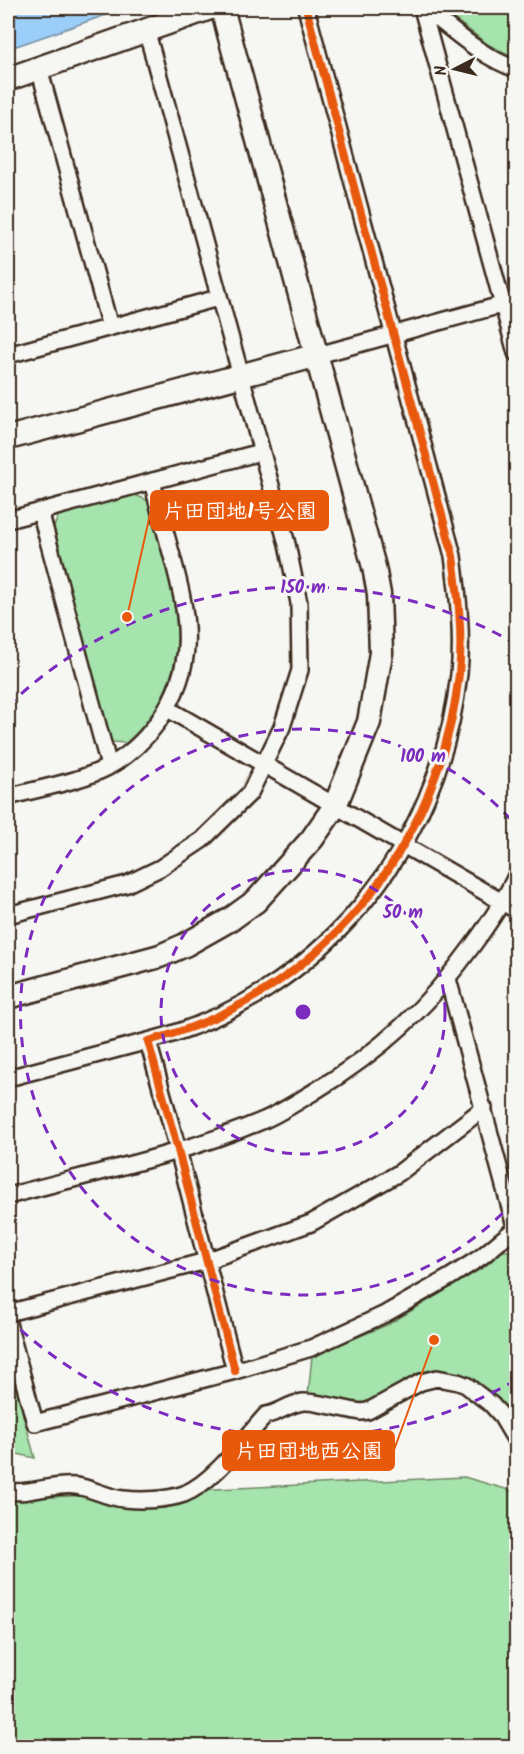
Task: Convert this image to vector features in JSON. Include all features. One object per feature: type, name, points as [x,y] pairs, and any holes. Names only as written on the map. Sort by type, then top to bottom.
[{"type":"street","points":[[8,79],[210,8]]},
{"type":"street","points":[[8,997],[160,956],[185,945],[256,902],[312,839],[335,806],[369,722],[381,653],[381,618],[374,567],[222,8]]},
{"type":"street","points":[[8,1078],[177,1033],[240,1006],[287,976],[315,954],[346,923],[380,882],[404,845],[435,778],[448,736],[459,673],[460,613],[453,556],[306,8]]},
{"type":"street","points":[[423,8],[482,52],[516,69]]},
{"type":"street","points":[[423,8],[510,303],[516,353]]},
{"type":"street","points":[[8,915],[127,884],[183,854],[216,828],[250,793],[282,727],[300,670],[299,603],[287,544],[218,298],[147,29]]},
{"type":"street","points":[[39,68],[110,327]]},
{"type":"street","points":[[8,354],[218,298]]},
{"type":"street","points":[[8,438],[510,303]]},
{"type":"street","points":[[8,520],[261,452]]},
{"type":"street","points":[[8,797],[94,774],[109,766],[147,738],[168,709],[177,690],[184,668],[187,626],[184,601],[152,481]]},
{"type":"street","points":[[40,511],[109,766]]},
{"type":"street","points":[[168,709],[510,906]]},
{"type":"street","points":[[8,1196],[178,1150],[241,1130],[267,1119],[349,1071],[385,1043],[448,979],[510,906],[516,876]]},
{"type":"street","points":[[8,1323],[35,1423],[235,1371],[311,1348],[364,1325],[481,1257],[516,1229],[448,979]]},
{"type":"street","points":[[148,1041],[235,1371]]},
{"type":"street","points":[[8,1313],[206,1261],[310,1223],[399,1173],[483,1108]]},
{"type":"street","points":[[8,1491],[22,1492],[66,1485],[125,1499],[170,1497],[186,1493],[213,1473],[266,1415],[273,1414],[283,1407],[305,1402],[361,1412],[368,1411],[421,1382],[437,1378],[466,1385],[500,1414],[516,1441]]},
{"type":"green space","points":[[440,8],[516,8],[516,58],[489,45]]},
{"type":"green space","points":[[135,495],[147,500],[173,598],[177,645],[171,677],[157,706],[138,732],[126,743],[111,742],[54,527],[59,514]]},
{"type":"green space","points":[[503,1251],[516,1251],[516,1431],[468,1377],[441,1372],[364,1406],[308,1396],[312,1356],[389,1324],[484,1267]]},
{"type":"green space","points":[[8,1359],[35,1458],[8,1452]]},
{"type":"green space","points":[[464,1477],[516,1492],[516,1746],[8,1746],[8,1499]]},
{"type":"water","points":[[8,8],[126,8],[8,49]]},
{"type":"cycle path","points":[[235,1371],[148,1041],[210,1020],[266,990],[317,951],[360,906],[397,855],[426,799],[447,738],[460,659],[459,615],[453,556],[306,8]]},
{"type":"place","name":"片田団地1号公園","points":[[127,617]]},
{"type":"place","name":"片田団地西公園","points":[[434,1340]]}]
